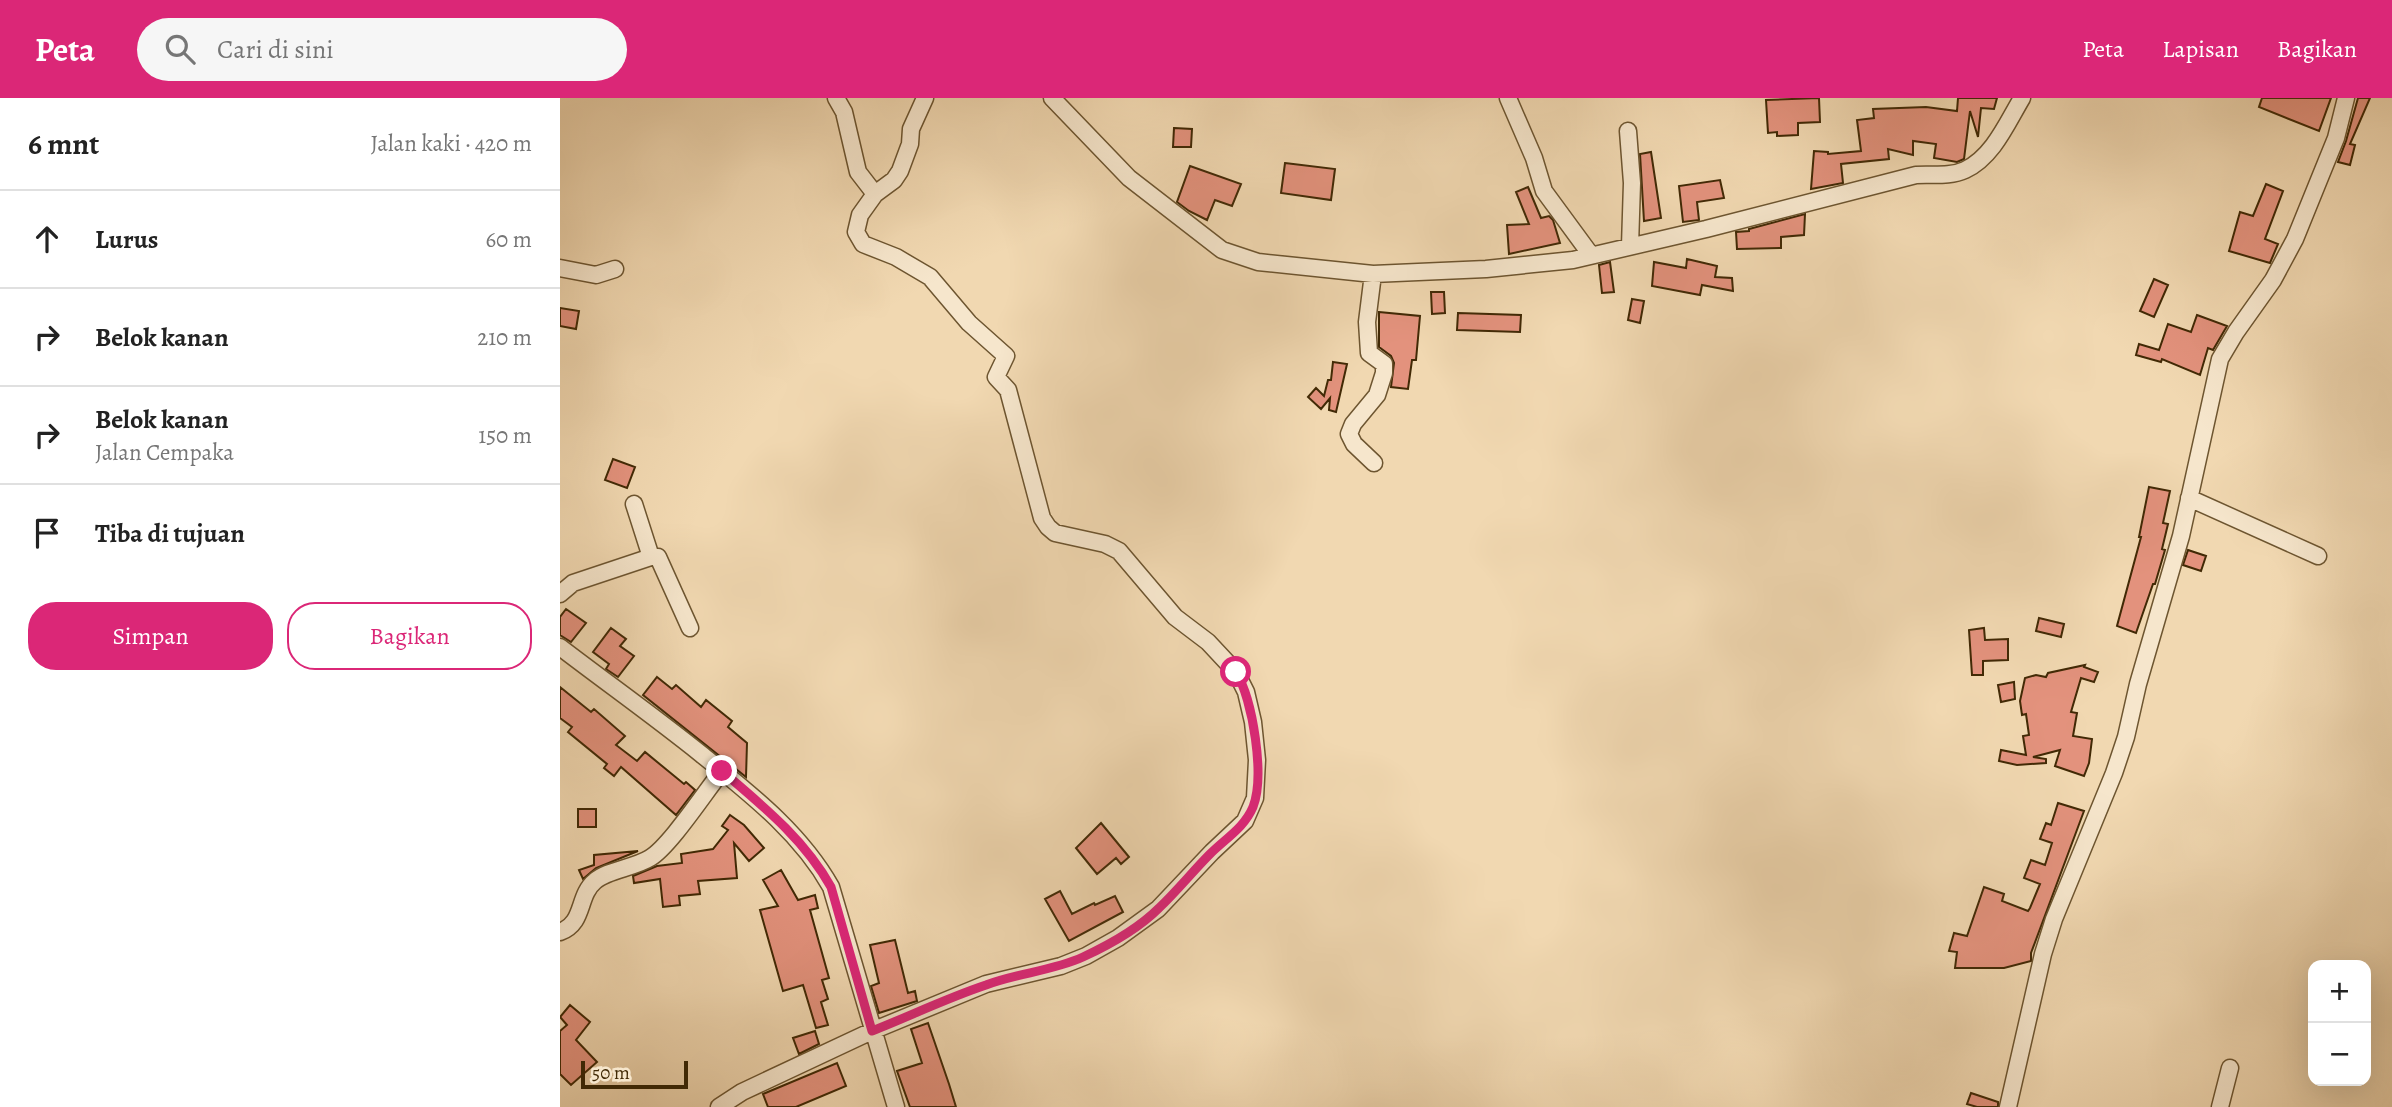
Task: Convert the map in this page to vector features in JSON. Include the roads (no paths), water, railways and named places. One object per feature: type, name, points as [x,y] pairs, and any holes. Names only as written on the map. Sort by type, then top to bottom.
[{"type":"street","points":[[836,98],[846,118],[858,172],[875,194]]},
{"type":"street","points":[[719,1107],[870,1022],[986,984],[1061,966],[1118,938],[1158,909],[1212,852],[1234,833],[1245,821],[1255,798],[1253,722],[1241,681],[1229,663],[1208,642],[1175,617],[1119,551],[1105,544],[1055,533],[1048,527],[1042,518],[1008,390],[996,376],[1005,358],[1004,354],[969,323],[930,277],[896,257],[863,244],[856,232],[860,215],[875,194],[894,180],[900,171],[910,144],[911,129],[925,98]]},
{"type":"street","points":[[1052,98],[1129,178],[1222,250],[1258,262],[1373,274],[1486,269],[1573,260],[1916,175],[1939,175],[1965,170],[1992,147],[2022,98]]},
{"type":"street","points":[[1508,98],[1534,158],[1544,191],[1591,255]]},
{"type":"street","points":[[2008,1107],[2043,954],[2126,737],[2138,684],[2174,562],[2220,359],[2273,280],[2295,239],[2340,126],[2346,98]]},
{"type":"street","points":[[1628,131],[1632,183],[1630,246]]},
{"type":"street","points":[[560,268],[596,275],[615,268]]},
{"type":"street","points":[[1373,274],[1367,322],[1369,353],[1384,363],[1384,373],[1377,395],[1353,424],[1349,434],[1354,444],[1374,463]]},
{"type":"street","points":[[2189,498],[2318,556]]},
{"type":"street","points":[[634,504],[651,557]]},
{"type":"street","points":[[560,594],[573,583],[651,557],[661,559],[690,628]]},
{"type":"street","points":[[560,648],[722,771],[797,838],[820,867],[831,887],[896,1107]]},
{"type":"street","points":[[560,932],[572,927],[589,889],[596,880],[638,865],[659,852],[722,771]]},
{"type":"street","points":[[2220,1107],[2230,1068]]}]
